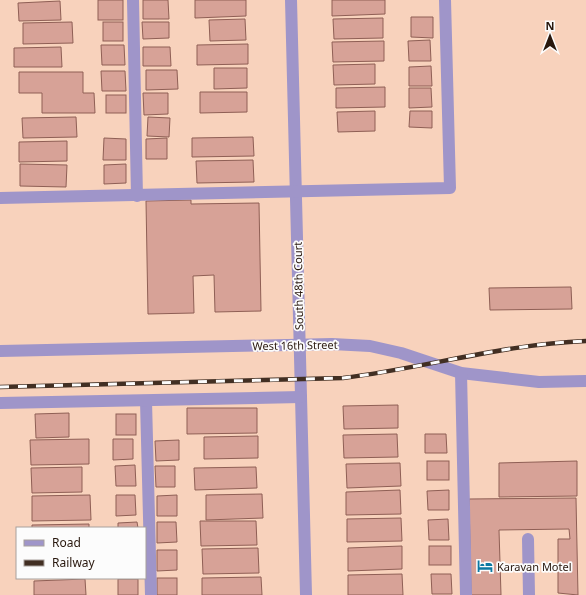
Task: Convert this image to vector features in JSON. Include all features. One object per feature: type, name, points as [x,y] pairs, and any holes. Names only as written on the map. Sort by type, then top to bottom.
[{"type":"street","points":[[132,0],[137,196]]},
{"type":"street","name":"South 48th Court","points":[[291,0],[306,595]]},
{"type":"street","points":[[0,198],[296,193],[450,188],[445,0]]},
{"type":"street","name":"West 16th Street","points":[[0,351],[300,345],[370,346],[428,361],[461,373],[539,382],[586,382]]},
{"type":"street","points":[[461,373],[466,595]]},
{"type":"street","points":[[0,403],[301,397]]},
{"type":"street","points":[[146,401],[151,595]]},
{"type":"street","points":[[528,539],[529,595]]},
{"type":"building","points":[[98,0],[123,0],[123,20],[98,20]]},
{"type":"building","points":[[143,0],[168,0],[169,19],[143,19]]},
{"type":"building","points":[[195,0],[246,0],[246,16],[195,18]]},
{"type":"building","points":[[332,0],[385,0],[385,14],[332,16]]},
{"type":"building","points":[[60,1],[61,20],[19,21],[18,3]]},
{"type":"building","points":[[411,17],[433,17],[433,38],[411,37]]},
{"type":"building","points":[[383,18],[383,38],[334,39],[333,19]]},
{"type":"building","points":[[245,19],[246,40],[210,41],[209,20]]},
{"type":"building","points":[[72,22],[73,43],[23,44],[23,23]]},
{"type":"building","points":[[103,22],[123,22],[123,41],[103,41]]},
{"type":"building","points":[[142,22],[169,22],[169,38],[143,39]]},
{"type":"building","points":[[430,40],[431,61],[409,61],[408,41]]},
{"type":"building","points":[[384,41],[384,61],[333,62],[332,42]]},
{"type":"building","points":[[248,44],[248,64],[197,65],[197,45]]},
{"type":"building","points":[[101,45],[124,45],[125,65],[102,65]]},
{"type":"building","points":[[61,47],[62,67],[14,67],[14,48]]},
{"type":"building","points":[[143,47],[170,47],[171,66],[143,66]]},
{"type":"building","points":[[375,64],[375,84],[334,85],[333,65]]},
{"type":"building","points":[[431,66],[432,86],[409,86],[409,67]]},
{"type":"building","points":[[214,68],[247,68],[247,88],[214,89]]},
{"type":"building","points":[[146,70],[177,70],[178,89],[146,90]]},
{"type":"building","points":[[101,71],[125,71],[126,91],[102,91]]},
{"type":"building","points":[[19,72],[83,72],[83,93],[94,93],[95,113],[42,113],[42,93],[19,93]]},
{"type":"building","points":[[385,87],[385,107],[336,108],[336,88]]},
{"type":"building","points":[[409,88],[431,88],[432,107],[409,108]]},
{"type":"building","points":[[200,92],[247,92],[247,112],[200,113]]},
{"type":"building","points":[[143,93],[168,93],[168,114],[144,115]]},
{"type":"building","points":[[106,95],[126,95],[126,113],[106,113]]},
{"type":"building","points":[[375,111],[375,131],[338,132],[337,112]]},
{"type":"building","points":[[410,111],[432,111],[432,128],[409,127]]},
{"type":"building","points":[[76,117],[77,137],[23,138],[22,118]]},
{"type":"building","points":[[148,117],[170,118],[169,137],[147,136]]},
{"type":"building","points":[[253,137],[254,156],[192,157],[192,138]]},
{"type":"building","points":[[104,138],[126,139],[126,160],[103,160]]},
{"type":"building","points":[[167,138],[167,159],[146,159],[146,139]]},
{"type":"building","points":[[67,141],[67,161],[19,162],[19,142]]},
{"type":"building","points":[[253,160],[254,182],[197,183],[196,161]]},
{"type":"building","points":[[20,164],[67,165],[66,187],[20,186]]},
{"type":"building","points":[[126,164],[126,183],[104,184],[104,165]]},
{"type":"building","points":[[191,200],[191,204],[259,203],[261,311],[215,312],[214,275],[193,276],[194,313],[148,314],[146,201]]},
{"type":"building","points":[[571,287],[572,309],[490,310],[489,288]]},
{"type":"building","points":[[398,405],[398,428],[344,429],[343,406]]},
{"type":"building","points":[[187,408],[257,408],[257,433],[187,434]]},
{"type":"building","points":[[69,413],[69,437],[36,438],[35,414]]},
{"type":"building","points":[[116,414],[136,414],[136,435],[116,435]]},
{"type":"building","points":[[397,434],[398,457],[344,458],[343,435]]},
{"type":"building","points":[[425,434],[446,434],[447,453],[425,453]]},
{"type":"building","points":[[258,436],[258,458],[204,459],[204,437]]},
{"type":"building","points":[[89,439],[89,464],[31,465],[30,440]]},
{"type":"building","points":[[113,439],[133,439],[133,459],[113,460]]},
{"type":"building","points":[[179,440],[179,460],[156,461],[155,441]]},
{"type":"building","points":[[427,461],[449,461],[449,480],[427,480]]},
{"type":"building","points":[[577,461],[577,496],[499,497],[499,463]]},
{"type":"building","points":[[400,463],[401,486],[347,488],[346,464]]},
{"type":"building","points":[[135,465],[136,486],[116,486],[115,466]]},
{"type":"building","points":[[155,466],[175,466],[175,487],[156,487]]},
{"type":"building","points":[[82,467],[82,492],[32,493],[31,468]]},
{"type":"building","points":[[256,467],[257,488],[195,490],[194,468]]},
{"type":"building","points":[[400,490],[401,514],[346,515],[346,492]]},
{"type":"building","points":[[449,490],[449,510],[428,510],[427,491]]},
{"type":"building","points":[[262,494],[263,518],[206,520],[206,495]]},
{"type":"building","points":[[90,495],[91,520],[32,521],[32,496]]},
{"type":"building","points":[[116,495],[135,495],[136,515],[116,516]]},
{"type":"building","points":[[177,495],[177,516],[157,516],[157,496]]},
{"type":"building","name":"Karavan Motel","points":[[576,498],[578,595],[558,593],[558,539],[570,539],[569,529],[499,530],[501,595],[471,595],[469,499]]},
{"type":"building","points":[[401,518],[402,541],[347,542],[347,519]]},
{"type":"building","points":[[448,519],[449,540],[429,540],[428,520]]},
{"type":"building","points":[[200,521],[256,521],[257,545],[201,546]]},
{"type":"building","points":[[137,522],[138,527],[118,527],[118,523]]},
{"type":"building","points":[[157,522],[176,522],[177,542],[157,543]]},
{"type":"building","points":[[89,524],[89,527],[32,527],[32,525]]},
{"type":"building","points":[[402,546],[402,569],[348,571],[348,548]]},
{"type":"building","points":[[429,546],[451,546],[451,565],[429,565]]},
{"type":"building","points":[[258,548],[259,573],[203,574],[202,549]]},
{"type":"building","points":[[157,550],[177,550],[177,570],[157,571]]},
{"type":"building","points":[[402,574],[403,595],[348,595],[348,575]]},
{"type":"building","points":[[431,574],[451,574],[452,594],[432,594]]},
{"type":"building","points":[[261,577],[262,595],[202,595],[202,578]]},
{"type":"building","points":[[157,578],[177,578],[177,595],[157,595]]},
{"type":"building","points":[[85,579],[86,595],[34,595],[34,581]]},
{"type":"building","points":[[118,579],[138,579],[138,595],[118,595]]},
{"type":"railway","points":[[0,387],[343,378],[374,374],[495,351],[555,343],[586,341]]},
{"type":"place","name":"Karavan Motel","points":[[485,566]]}]
